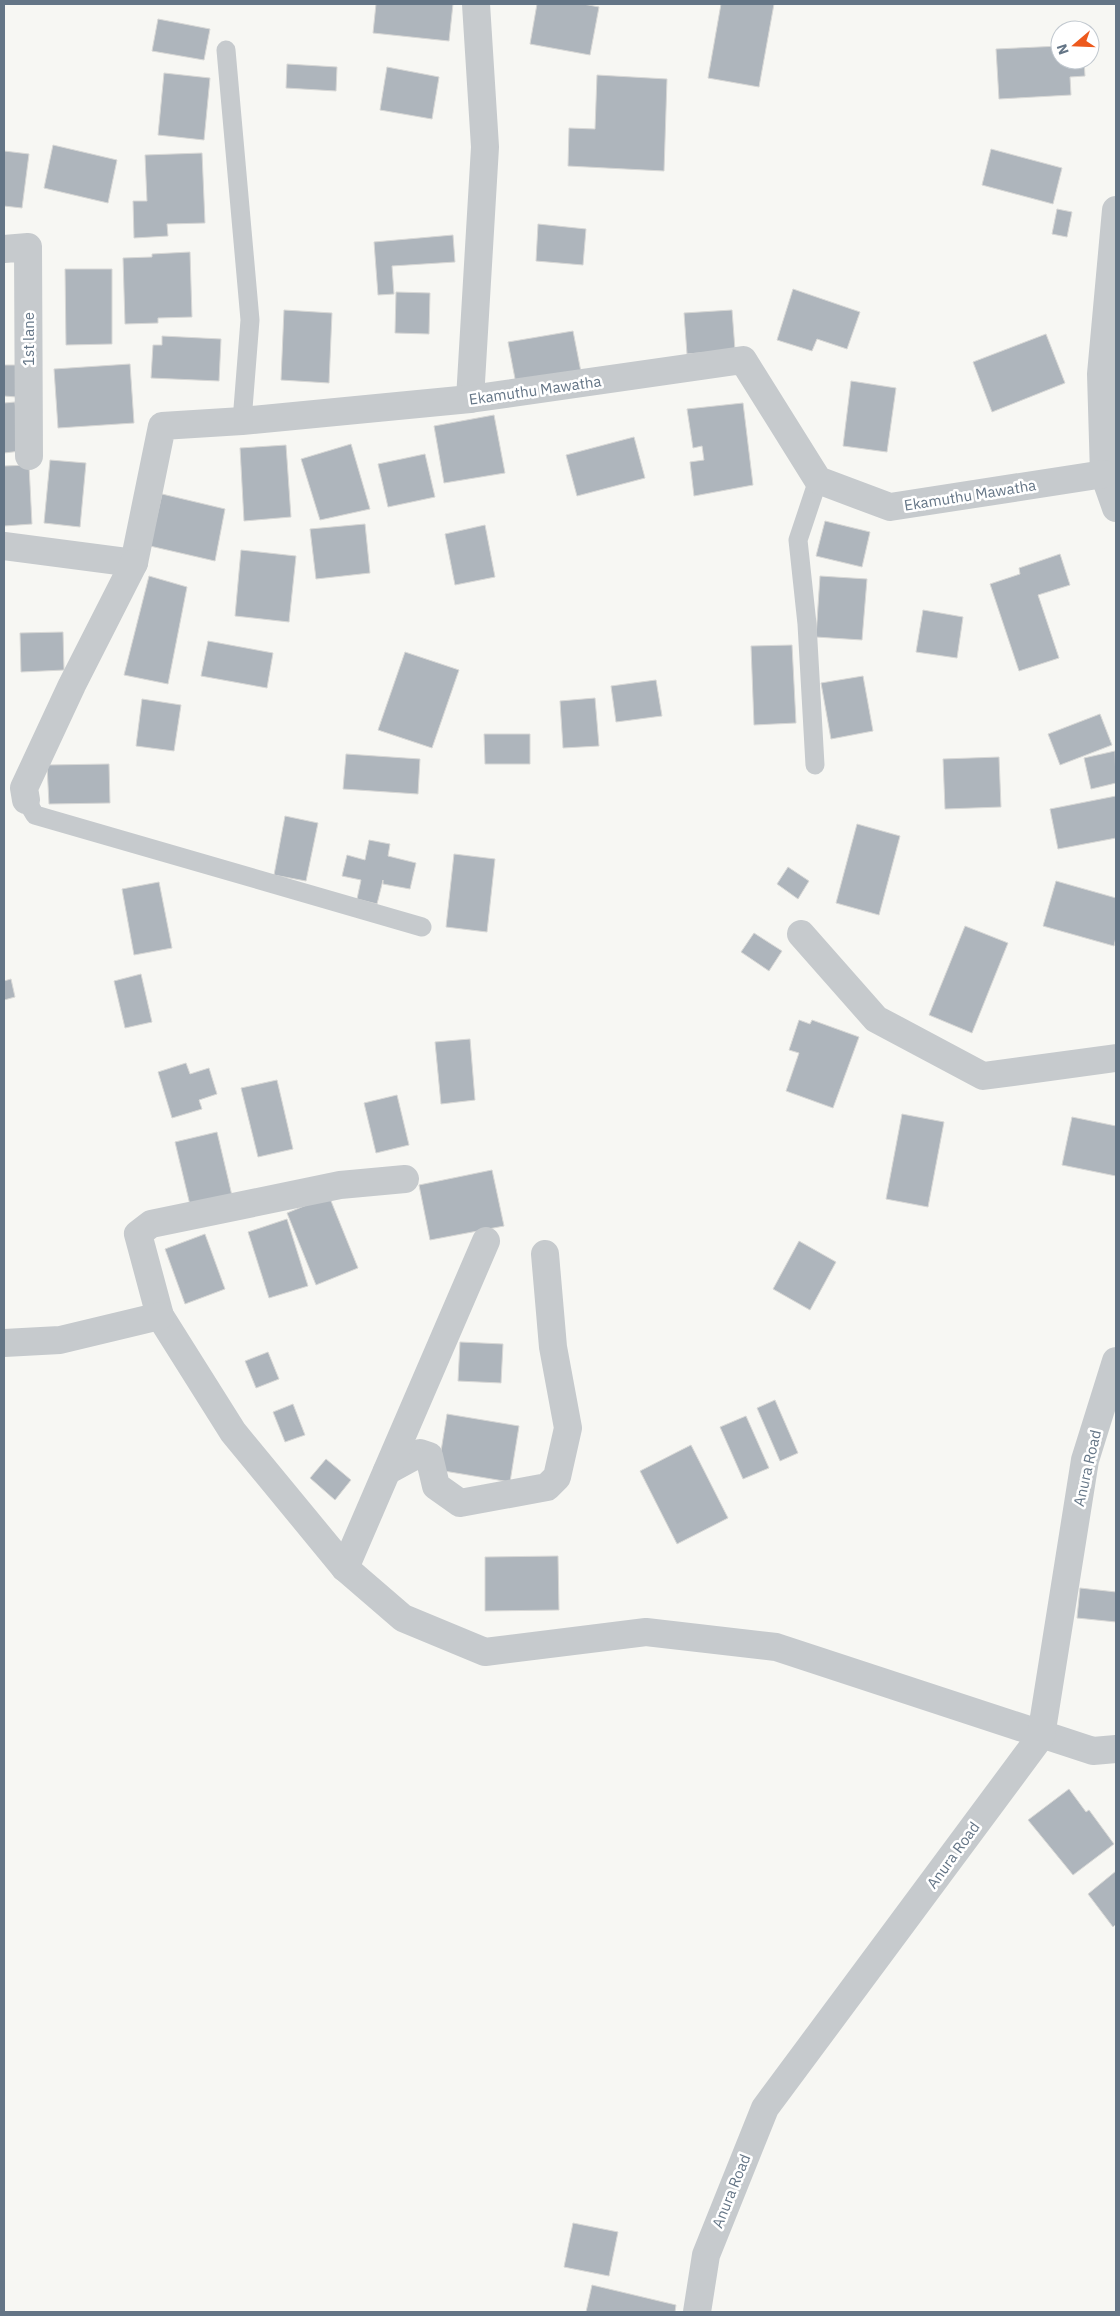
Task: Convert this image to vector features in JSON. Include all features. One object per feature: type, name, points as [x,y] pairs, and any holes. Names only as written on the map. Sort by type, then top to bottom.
[{"type":"street","points":[[470,399],[485,147],[476,4]]},
{"type":"street","points":[[1116,210],[1104,474],[1116,508]]},
{"type":"street","name":"1st lane","points":[[4,249],[28,247],[29,456]]},
{"type":"street","name":"Ekamuthu Mawatha","points":[[134,564],[162,426],[242,421],[470,399],[743,360],[818,480],[890,507],[1104,474]]},
{"type":"street","points":[[4,546],[134,564],[72,685],[24,788],[26,800]]},
{"type":"street","points":[[801,934],[876,1019],[983,1076],[1116,1058]]},
{"type":"street","points":[[405,1179],[340,1185],[151,1224],[138,1234],[160,1316],[233,1432],[345,1568],[403,1618],[485,1652],[646,1632],[776,1647],[1093,1752],[1116,1749]]},
{"type":"street","points":[[345,1568],[486,1241]]},
{"type":"street","points":[[387,1471],[420,1453],[430,1456],[436,1486],[460,1503],[547,1487],[556,1477],[568,1428],[554,1347],[545,1254]]},
{"type":"street","points":[[4,1342],[60,1340],[160,1316]]},
{"type":"street","name":"Anura Road","points":[[697,2312],[706,2255],[765,2108],[1041,1736],[1085,1460],[1116,1361]]},
{"type":"lane","points":[[226,50],[250,320],[242,421]]},
{"type":"lane","points":[[815,765],[807,624],[798,540],[818,480]]},
{"type":"lane","points":[[26,800],[35,815],[422,928]]},
{"type":"building","points":[[376,4],[453,4],[449,41],[373,33]]},
{"type":"building","points":[[537,4],[583,4],[599,7],[590,55],[530,44]]},
{"type":"building","points":[[721,4],[774,4],[759,87],[708,78]]},
{"type":"building","points":[[158,19],[210,29],[204,60],[152,51]]},
{"type":"building","points":[[1050,46],[1050,70],[1085,70],[1085,76],[1070,77],[1071,95],[999,99],[996,49]]},
{"type":"building","points":[[287,64],[337,67],[336,91],[286,88]]},
{"type":"building","points":[[387,67],[439,77],[432,119],[380,110]]},
{"type":"building","points":[[164,73],[210,78],[204,140],[158,135]]},
{"type":"building","points":[[597,75],[667,79],[664,171],[568,166],[569,128],[595,129]]},
{"type":"building","points":[[53,145],[117,160],[108,203],[44,188]]},
{"type":"building","points":[[991,149],[1062,168],[1053,204],[982,185]]},
{"type":"building","points":[[4,151],[29,154],[22,208],[4,206]]},
{"type":"building","points":[[202,153],[205,223],[167,224],[168,236],[134,238],[133,201],[147,201],[145,155]]},
{"type":"building","points":[[1057,209],[1072,212],[1067,237],[1052,234]]},
{"type":"building","points":[[538,224],[586,229],[583,265],[536,261]]},
{"type":"building","points":[[453,235],[455,262],[392,266],[394,294],[378,295],[374,242]]},
{"type":"building","points":[[190,252],[192,317],[158,318],[158,323],[125,324],[123,258],[152,257],[152,254]]},
{"type":"building","points":[[65,269],[112,269],[112,344],[66,345]]},
{"type":"building","points":[[793,289],[860,312],[847,349],[817,339],[812,351],[777,340]]},
{"type":"building","points":[[396,292],[430,293],[429,334],[395,333]]},
{"type":"building","points":[[284,310],[332,313],[329,383],[281,380]]},
{"type":"building","points":[[732,310],[735,350],[687,354],[684,313]]},
{"type":"building","points":[[573,331],[581,372],[516,384],[508,342]]},
{"type":"building","points":[[1046,334],[1065,383],[992,412],[973,362]]},
{"type":"building","points":[[162,336],[221,339],[219,381],[151,378],[153,345],[162,345]]},
{"type":"building","points":[[130,364],[134,423],[58,428],[54,369]]},
{"type":"building","points":[[4,365],[18,365],[17,397],[4,396]]},
{"type":"building","points":[[851,381],[896,388],[887,452],[843,446]]},
{"type":"building","points":[[15,402],[21,451],[4,453],[4,403]]},
{"type":"building","points":[[743,403],[753,485],[694,496],[690,462],[704,460],[702,446],[693,448],[687,409]]},
{"type":"building","points":[[494,415],[505,473],[444,483],[434,426]]},
{"type":"building","points":[[634,437],[645,478],[577,496],[566,455]]},
{"type":"building","points":[[351,444],[370,509],[320,520],[301,459]]},
{"type":"building","points":[[286,445],[291,517],[244,521],[240,448]]},
{"type":"building","points":[[425,454],[435,497],[388,507],[378,464]]},
{"type":"building","points":[[50,460],[86,463],[80,527],[44,523]]},
{"type":"building","points":[[29,465],[32,524],[4,526],[4,466]]},
{"type":"building","points":[[162,494],[225,509],[215,561],[150,546]]},
{"type":"building","points":[[825,521],[870,532],[862,567],[816,556]]},
{"type":"building","points":[[365,524],[370,573],[316,579],[310,529]]},
{"type":"building","points":[[485,525],[495,577],[455,585],[445,534]]},
{"type":"building","points":[[241,550],[296,556],[289,622],[235,616]]},
{"type":"building","points":[[1060,554],[1070,585],[1038,595],[1059,658],[1019,671],[990,584],[1020,574],[1019,568]]},
{"type":"building","points":[[149,576],[187,587],[168,684],[124,675]]},
{"type":"building","points":[[820,576],[867,579],[862,640],[816,637]]},
{"type":"building","points":[[923,610],[963,617],[957,658],[916,652]]},
{"type":"building","points":[[63,632],[64,670],[21,672],[20,633]]},
{"type":"building","points":[[208,641],[273,653],[267,688],[201,676]]},
{"type":"building","points":[[792,645],[796,723],[754,725],[751,646]]},
{"type":"building","points":[[405,652],[459,670],[432,748],[378,730]]},
{"type":"building","points":[[863,676],[873,731],[831,739],[821,683]]},
{"type":"building","points":[[656,680],[662,716],[616,722],[611,686]]},
{"type":"building","points":[[595,698],[599,746],[563,748],[560,701]]},
{"type":"building","points":[[142,699],[181,705],[174,751],[136,746]]},
{"type":"building","points":[[1100,714],[1112,745],[1060,765],[1048,734]]},
{"type":"building","points":[[484,734],[530,734],[530,764],[485,764]]},
{"type":"building","points":[[1115,751],[1116,783],[1091,789],[1084,758]]},
{"type":"building","points":[[346,754],[420,759],[418,794],[343,789]]},
{"type":"building","points":[[999,757],[1001,807],[945,809],[943,759]]},
{"type":"building","points":[[109,764],[110,803],[49,804],[47,765]]},
{"type":"building","points":[[1116,796],[1116,838],[1058,849],[1050,809]]},
{"type":"building","points":[[285,816],[318,823],[306,881],[274,875]]},
{"type":"building","points":[[857,824],[900,836],[879,915],[836,903]]},
{"type":"building","points":[[369,840],[390,844],[388,856],[416,863],[410,889],[383,884],[383,880],[377,904],[357,899],[361,880],[342,876],[347,855],[365,860]]},
{"type":"building","points":[[454,854],[495,859],[487,932],[446,927]]},
{"type":"building","points":[[788,867],[809,881],[798,899],[777,884]]},
{"type":"building","points":[[1056,881],[1116,898],[1116,937],[1114,946],[1043,926]]},
{"type":"building","points":[[159,882],[172,948],[134,955],[122,889]]},
{"type":"building","points":[[965,926],[1008,943],[972,1033],[929,1015]]},
{"type":"building","points":[[754,933],[782,951],[769,971],[741,952]]},
{"type":"building","points":[[141,974],[152,1022],[125,1028],[114,981]]},
{"type":"building","points":[[11,979],[15,997],[4,1000],[4,981]]},
{"type":"building","points":[[799,1020],[810,1024],[812,1020],[859,1037],[833,1108],[786,1091],[799,1053],[789,1050]]},
{"type":"building","points":[[470,1039],[475,1100],[441,1104],[435,1042]]},
{"type":"building","points":[[186,1063],[190,1074],[209,1068],[217,1094],[199,1100],[202,1109],[172,1118],[158,1072]]},
{"type":"building","points":[[277,1080],[293,1149],[258,1157],[241,1088]]},
{"type":"building","points":[[397,1095],[409,1145],[376,1153],[364,1103]]},
{"type":"building","points":[[902,1114],[944,1122],[928,1207],[886,1199]]},
{"type":"building","points":[[1072,1117],[1116,1126],[1116,1176],[1062,1165]]},
{"type":"building","points":[[217,1132],[233,1200],[191,1209],[175,1142]]},
{"type":"building","points":[[492,1170],[504,1226],[430,1240],[419,1185]]},
{"type":"building","points":[[329,1196],[358,1268],[316,1285],[287,1213]]},
{"type":"building","points":[[287,1219],[308,1286],[269,1298],[248,1232]]},
{"type":"building","points":[[205,1234],[225,1289],[185,1304],[165,1249]]},
{"type":"building","points":[[799,1241],[836,1262],[810,1310],[773,1289]]},
{"type":"building","points":[[460,1342],[503,1344],[501,1383],[458,1381]]},
{"type":"building","points":[[268,1352],[279,1379],[256,1388],[245,1361]]},
{"type":"building","points":[[775,1400],[798,1453],[780,1461],[757,1408]]},
{"type":"building","points":[[293,1404],[305,1435],[285,1442],[273,1412]]},
{"type":"building","points":[[447,1414],[519,1426],[510,1482],[438,1470]]},
{"type":"building","points":[[746,1416],[769,1468],[743,1479],[720,1427]]},
{"type":"building","points":[[691,1445],[728,1518],[677,1544],[640,1471]]},
{"type":"building","points":[[326,1459],[351,1480],[335,1500],[310,1478]]},
{"type":"building","points":[[558,1556],[559,1610],[485,1611],[485,1557]]},
{"type":"building","points":[[1080,1588],[1116,1592],[1116,1622],[1077,1618]]},
{"type":"building","points":[[1069,1789],[1086,1812],[1089,1810],[1114,1844],[1073,1875],[1028,1820]]},
{"type":"building","points":[[1116,1871],[1116,1924],[1113,1927],[1088,1894]]},
{"type":"building","points":[[573,2223],[618,2232],[609,2276],[564,2267]]},
{"type":"building","points":[[592,2285],[676,2305],[675,2312],[586,2312]]}]
